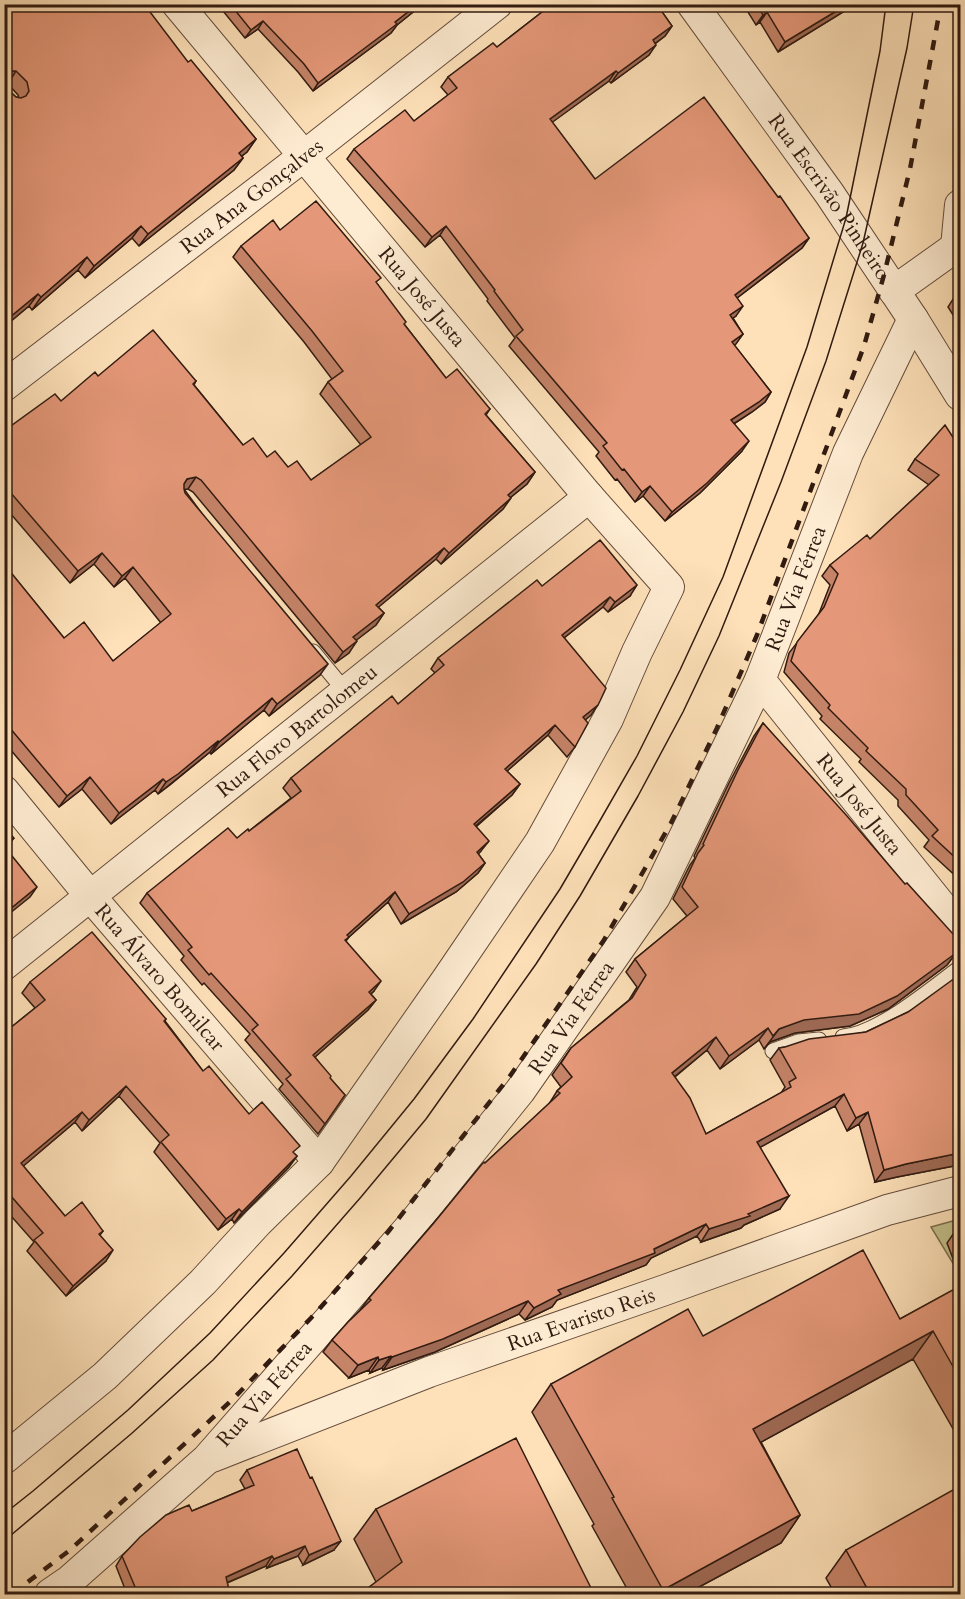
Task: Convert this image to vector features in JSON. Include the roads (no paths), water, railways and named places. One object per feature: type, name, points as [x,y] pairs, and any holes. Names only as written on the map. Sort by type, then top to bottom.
[{"type":"street","name":"Rua José Justa","points":[[177,4],[589,497],[669,587],[608,719],[540,842],[447,980],[319,1162]]},
{"type":"street","name":"Rua Ana Gonçalves","points":[[4,386],[304,156],[497,4]]},
{"type":"street","name":"Rua Escrivão Pinheiro","points":[[692,4],[829,193],[913,319],[960,395]]},
{"type":"street","points":[[894,291],[958,245],[960,205]]},
{"type":"street","name":"Rua Via Férrea","points":[[66,1590],[207,1459],[411,1226],[520,1091],[655,897],[760,680],[848,453],[913,319]]},
{"type":"street","name":"Rua Floro Bartolomeu","points":[[4,965],[589,497]]},
{"type":"street","name":"Rua José Justa","points":[[760,680],[960,929]]},
{"type":"street","name":"Rua Álvaro Bomilcar","points":[[4,791],[91,897],[319,1162]]},
{"type":"street","points":[[4,1459],[105,1376],[203,1282],[258,1222],[319,1162]]},
{"type":"street","name":"Rua Evaristo Reis","points":[[207,1459],[429,1372],[887,1210],[960,1191]]},
{"type":"lane","points":[[301,638],[346,692]]},
{"type":"lane","points":[[773,1051],[798,1042],[853,1036],[893,1017],[960,968]]},
{"type":"tram line","points":[[4,1514],[128,1410],[210,1333],[351,1176],[414,1099],[473,1019],[560,889],[598,824],[637,756],[723,577],[807,347],[846,218],[880,51],[886,4]]},
{"type":"tram line","points":[[4,1541],[131,1434],[213,1360],[292,1276],[426,1119],[536,964],[580,896],[683,712],[719,636],[781,482],[826,361],[863,243],[907,48],[914,4]]},
{"type":"railway","points":[[12,1594],[70,1550],[233,1399],[311,1318],[388,1232],[510,1076],[604,940],[671,823],[717,728],[757,635],[864,346],[910,169],[941,4]]}]
